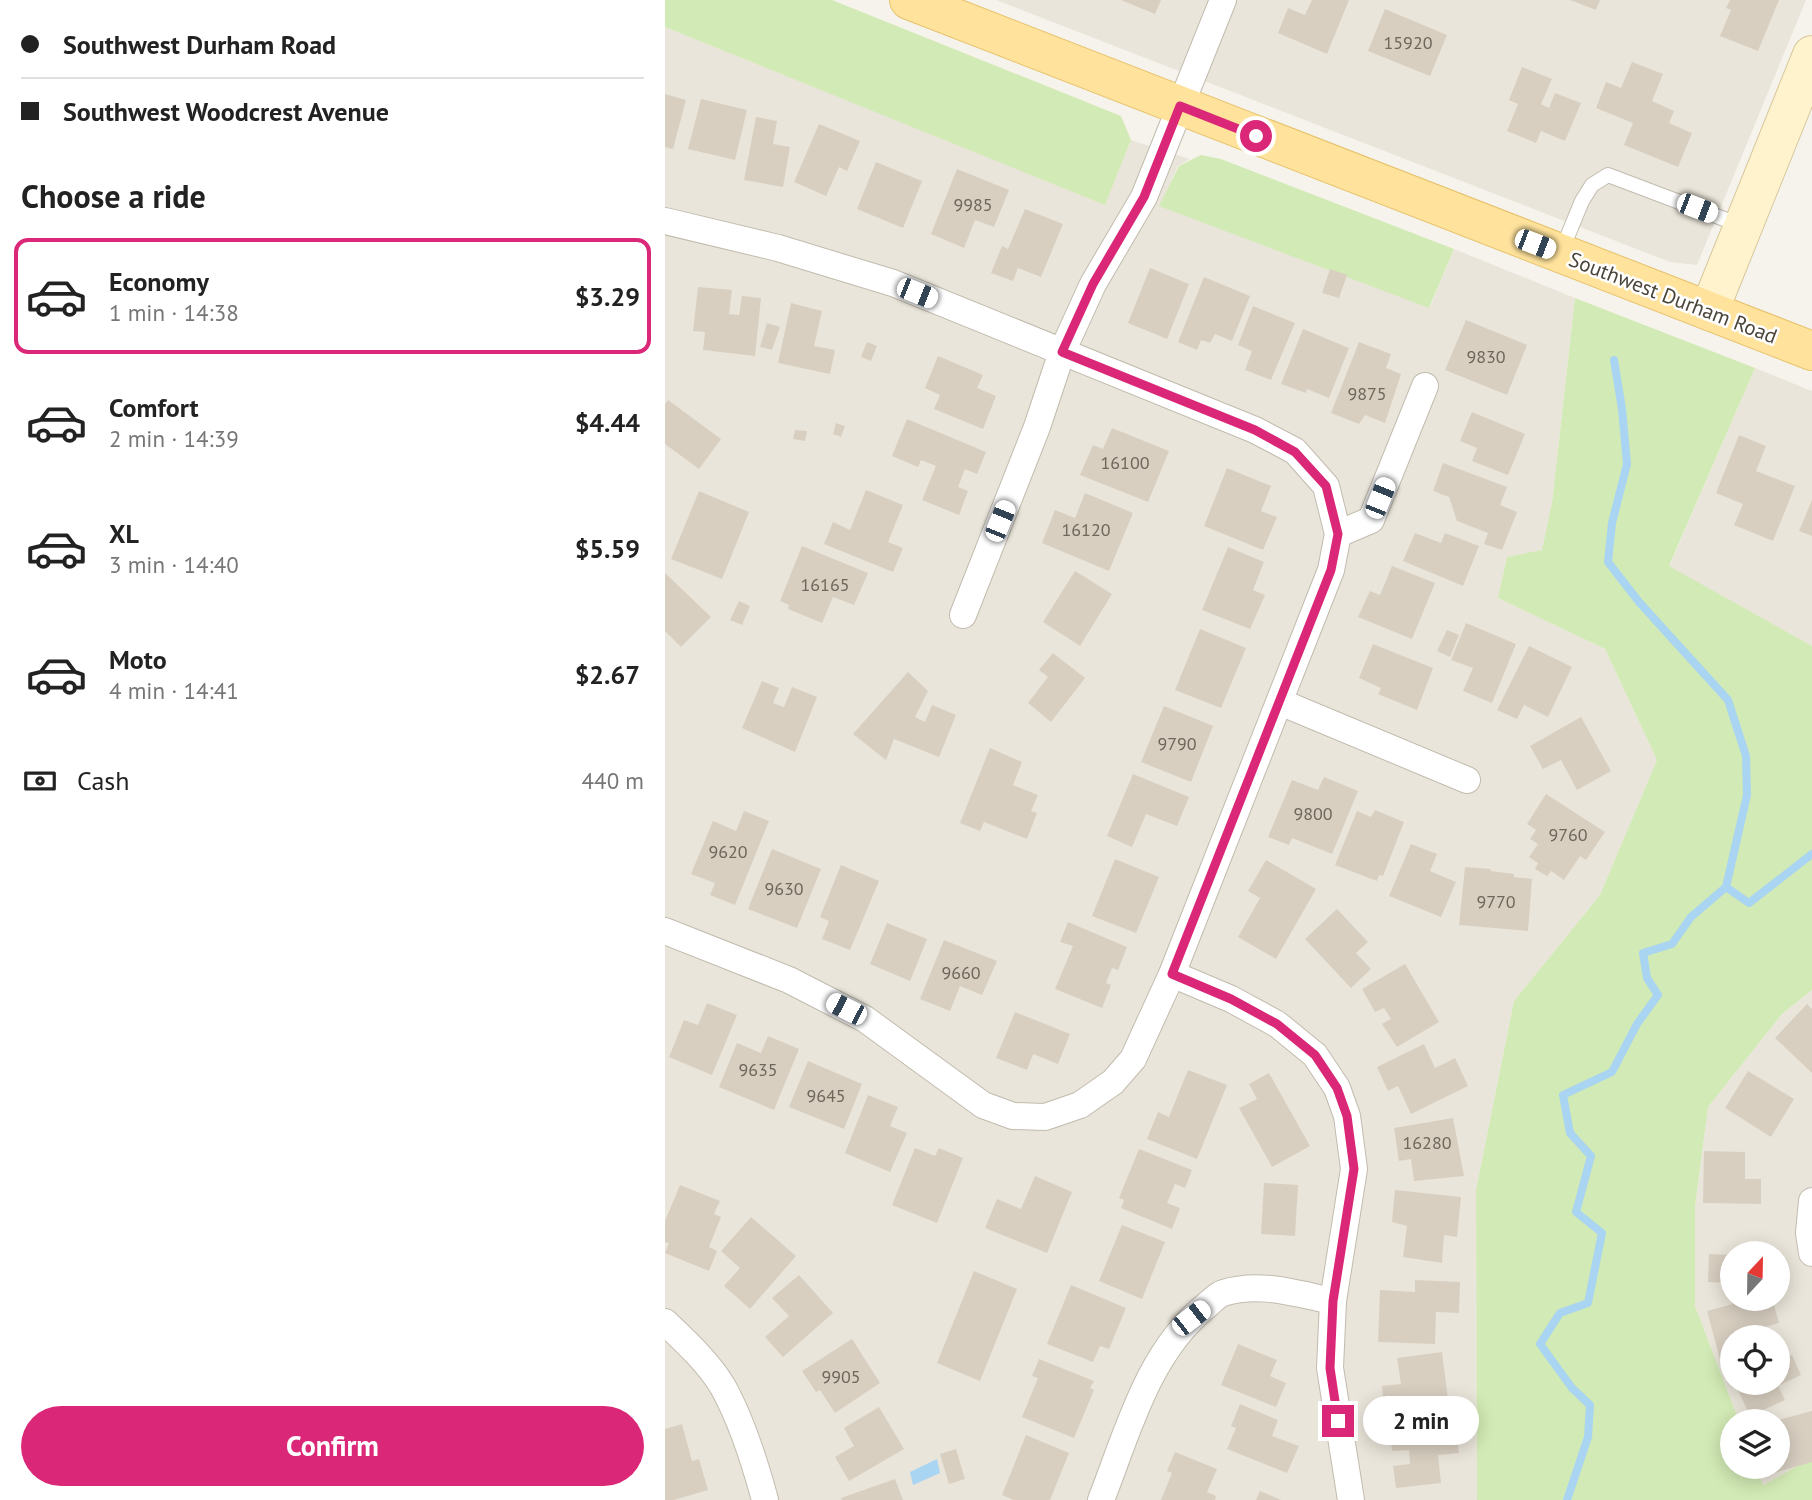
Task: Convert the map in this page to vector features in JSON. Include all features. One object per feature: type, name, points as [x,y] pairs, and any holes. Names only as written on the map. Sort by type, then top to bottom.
[{"type":"main road","name":"Southwest Durham Road","points":[[909,0],[1812,351]]},
{"type":"street","points":[[964,615],[1037,427],[1062,352],[1093,284],[1144,197],[1223,0]]},
{"type":"street","points":[[1709,311],[1812,55]]},
{"type":"street","points":[[665,222],[778,248],[893,283],[1255,430],[1295,452],[1326,486],[1338,534],[1331,570],[1172,974],[1133,1059],[1113,1082],[1080,1105],[1045,1117],[1013,1116],[983,1105],[865,1019],[789,980],[665,931]]},
{"type":"street","points":[[1338,534],[1371,520],[1425,386]]},
{"type":"street","points":[[1280,702],[1467,780]]},
{"type":"street","points":[[1172,974],[1231,999],[1277,1024],[1315,1055],[1337,1088],[1347,1116],[1354,1169],[1333,1301],[1330,1368],[1351,1500]]},
{"type":"street","points":[[1812,1200],[1809,1233],[1812,1253]]},
{"type":"street","points":[[1101,1500],[1145,1391],[1170,1343],[1191,1318],[1221,1294],[1266,1287],[1333,1301]]},
{"type":"street","points":[[665,1322],[687,1343],[723,1387],[744,1434],[765,1500]]},
{"type":"lane","points":[[1560,254],[1582,201],[1592,185],[1608,175],[1743,226]]},
{"type":"shaded area","points":[[996,0],[1806,0],[1697,265],[1670,262]]},
{"type":"shaded area","points":[[665,27],[1105,204],[1131,140],[1190,159],[1178,166],[1160,206],[1430,307],[1454,249],[1575,298],[1552,503],[1542,551],[1507,557],[1498,598],[1605,649],[1657,760],[1600,895],[1514,1001],[1476,1190],[1477,1500],[665,1500]]},
{"type":"shaded area","points":[[1755,368],[1812,391],[1812,646],[1669,567]]},
{"type":"shaded area","points":[[1812,990],[1812,1458],[1790,1471],[1790,1409],[1734,1409],[1729,1395],[1790,1395],[1790,1325],[1720,1325],[1720,1371],[1695,1306],[1695,1207],[1708,1107],[1782,1014]]},
{"type":"shaded area","points":[[1760,1479],[1775,1479],[1763,1486]]},
{"type":"green space","points":[[665,0],[832,0],[1121,116],[1131,140],[1105,205],[665,27]]},
{"type":"green space","points":[[1201,155],[1221,159],[1454,249],[1429,308],[1159,206],[1179,166]]},
{"type":"green space","points":[[1575,298],[1755,368],[1669,566],[1812,646],[1812,990],[1782,1014],[1708,1107],[1695,1207],[1695,1306],[1720,1371],[1720,1395],[1729,1395],[1734,1409],[1720,1409],[1720,1479],[1761,1479],[1763,1485],[1774,1479],[1790,1479],[1790,1470],[1812,1458],[1812,1500],[1477,1500],[1476,1190],[1514,1001],[1600,895],[1657,760],[1605,649],[1498,598],[1507,557],[1542,550],[1552,503]]},
{"type":"water","points":[[937,1459],[940,1473],[913,1485],[910,1472]]},
{"type":"building","points":[[1121,0],[1161,0],[1155,14]]},
{"type":"building","points":[[1312,0],[1349,0],[1327,54],[1278,33],[1288,8],[1305,15]]},
{"type":"building","points":[[1570,0],[1600,0],[1596,10]]},
{"type":"building","points":[[1730,0],[1779,0],[1758,51],[1720,36],[1731,10],[1726,8]]},
{"type":"building","points":[[1385,9],[1447,35],[1430,76],[1368,51]]},
{"type":"building","points":[[1632,62],[1663,74],[1652,101],[1674,111],[1669,123],[1692,133],[1678,167],[1624,145],[1633,123],[1596,108],[1606,82],[1621,88]]},
{"type":"building","points":[[1522,67],[1552,79],[1541,104],[1549,108],[1555,93],[1581,103],[1565,141],[1541,131],[1536,143],[1507,131],[1518,104],[1509,100]]},
{"type":"building","points":[[665,94],[686,100],[673,149],[665,147]]},
{"type":"building","points":[[701,99],[747,110],[735,160],[688,149]]},
{"type":"building","points":[[756,117],[777,121],[773,144],[790,147],[783,187],[744,180]]},
{"type":"building","points":[[819,124],[860,141],[847,171],[839,167],[826,196],[794,182]]},
{"type":"building","points":[[876,162],[922,181],[903,228],[857,209]]},
{"type":"building","points":[[957,169],[1009,190],[994,227],[975,220],[964,248],[931,234]]},
{"type":"building","points":[[1025,209],[1063,224],[1041,277],[1018,268],[1013,281],[991,273],[1002,246],[1008,249]]},
{"type":"building","points":[[1150,268],[1189,284],[1167,339],[1128,323]]},
{"type":"building","points":[[1330,269],[1347,275],[1339,298],[1322,293]]},
{"type":"building","points":[[1204,277],[1250,296],[1232,341],[1215,334],[1210,343],[1201,340],[1197,350],[1178,342]]},
{"type":"building","points":[[698,287],[732,290],[729,314],[739,315],[742,296],[761,298],[755,356],[703,350],[705,332],[693,331]]},
{"type":"building","points":[[791,303],[822,311],[814,346],[835,350],[830,374],[778,363]]},
{"type":"building","points":[[1253,306],[1295,323],[1271,380],[1245,370],[1252,351],[1238,345]]},
{"type":"building","points":[[1466,320],[1527,345],[1507,395],[1445,370]]},
{"type":"building","points":[[767,323],[780,327],[772,350],[760,347]]},
{"type":"building","points":[[1303,329],[1349,348],[1329,398],[1307,389],[1306,393],[1281,384]]},
{"type":"building","points":[[867,342],[877,346],[871,361],[861,357]]},
{"type":"building","points":[[1359,342],[1391,354],[1386,368],[1401,374],[1385,423],[1365,415],[1359,424],[1331,413]]},
{"type":"building","points":[[938,356],[983,375],[977,388],[996,396],[983,429],[934,409],[940,395],[925,388]]},
{"type":"building","points":[[668,400],[721,439],[699,469],[665,444],[665,404]]},
{"type":"building","points":[[1472,412],[1525,434],[1508,475],[1472,461],[1477,448],[1460,441]]},
{"type":"building","points":[[907,419],[986,452],[977,474],[965,469],[958,487],[968,491],[959,515],[922,500],[936,466],[921,460],[918,467],[892,456]]},
{"type":"building","points":[[836,423],[845,426],[841,437],[833,434]]},
{"type":"building","points":[[1112,428],[1169,451],[1148,502],[1080,475],[1093,445],[1103,449]]},
{"type":"building","points":[[795,430],[807,431],[805,441],[793,439]]},
{"type":"building","points":[[1739,435],[1766,446],[1756,471],[1795,486],[1773,541],[1734,525],[1743,504],[1716,493]]},
{"type":"building","points":[[1443,463],[1507,487],[1500,505],[1517,512],[1502,550],[1484,544],[1488,533],[1457,521],[1449,497],[1433,491]]},
{"type":"building","points":[[1227,468],[1271,486],[1261,511],[1277,517],[1263,550],[1204,526]]},
{"type":"building","points":[[866,490],[903,505],[888,542],[903,548],[893,572],[824,544],[833,522],[850,530]]},
{"type":"building","points":[[699,491],[749,512],[722,579],[671,559]]},
{"type":"building","points":[[1085,493],[1133,513],[1109,571],[1042,543],[1055,510],[1075,518]]},
{"type":"building","points":[[1812,500],[1812,536],[1799,531]]},
{"type":"building","points":[[1415,533],[1441,543],[1445,533],[1479,546],[1463,586],[1403,561]]},
{"type":"building","points":[[802,546],[868,573],[854,605],[833,597],[822,623],[788,609],[789,605],[780,601]]},
{"type":"building","points":[[1228,547],[1264,562],[1253,590],[1265,595],[1250,629],[1202,610]]},
{"type":"building","points":[[1392,566],[1435,583],[1412,639],[1358,617],[1370,591],[1380,595]]},
{"type":"building","points":[[1075,571],[1112,594],[1080,646],[1043,622]]},
{"type":"building","points":[[665,573],[711,617],[681,647],[665,631]]},
{"type":"building","points":[[739,601],[750,606],[742,625],[730,620]]},
{"type":"building","points":[[1466,623],[1516,644],[1492,703],[1463,691],[1473,668],[1451,660]]},
{"type":"building","points":[[1200,629],[1246,648],[1221,708],[1175,690]]},
{"type":"building","points":[[1447,630],[1459,635],[1450,657],[1437,651]]},
{"type":"building","points":[[1373,644],[1433,668],[1417,710],[1378,694],[1381,688],[1359,678]]},
{"type":"building","points":[[1529,646],[1572,667],[1548,717],[1524,705],[1517,719],[1497,710]]},
{"type":"building","points":[[1053,653],[1085,678],[1051,722],[1028,703],[1048,677],[1039,670]]},
{"type":"building","points":[[908,672],[928,691],[915,717],[925,722],[932,705],[956,715],[939,757],[894,739],[886,760],[853,734]]},
{"type":"building","points":[[762,681],[779,688],[773,703],[784,707],[792,687],[817,697],[795,752],[742,728]]},
{"type":"building","points":[[1164,706],[1213,726],[1191,782],[1141,762]]},
{"type":"building","points":[[1581,717],[1611,771],[1577,790],[1561,760],[1543,769],[1530,746]]},
{"type":"building","points":[[990,748],[1022,762],[1013,785],[1038,795],[1031,811],[1037,813],[1027,839],[984,822],[980,831],[960,823]]},
{"type":"building","points":[[1133,774],[1189,797],[1177,826],[1146,814],[1132,847],[1107,836]]},
{"type":"building","points":[[1324,777],[1358,791],[1332,854],[1292,838],[1289,845],[1268,837],[1292,780],[1318,790]]},
{"type":"building","points":[[1546,794],[1605,832],[1586,860],[1580,856],[1564,880],[1551,871],[1547,876],[1535,869],[1538,863],[1529,857],[1538,844],[1530,839],[1536,830],[1527,824]]},
{"type":"building","points":[[1375,810],[1404,822],[1383,876],[1379,875],[1377,881],[1335,865],[1357,811],[1371,817]]},
{"type":"building","points":[[744,811],[769,821],[735,905],[710,895],[715,883],[691,874],[713,821],[736,831]]},
{"type":"building","points":[[1411,844],[1437,854],[1430,871],[1456,882],[1441,917],[1389,896]]},
{"type":"building","points":[[772,849],[821,869],[797,928],[748,909]]},
{"type":"building","points":[[1115,859],[1159,877],[1136,933],[1092,916]]},
{"type":"building","points":[[1266,860],[1316,889],[1276,959],[1238,937],[1260,898],[1248,891]]},
{"type":"building","points":[[841,865],[879,881],[850,950],[822,939],[829,921],[820,917]]},
{"type":"building","points":[[1465,867],[1491,869],[1490,871],[1514,874],[1514,877],[1532,879],[1528,931],[1459,925]]},
{"type":"building","points":[[1337,909],[1368,942],[1356,953],[1371,969],[1351,988],[1305,939]]},
{"type":"building","points":[[1068,922],[1127,947],[1118,970],[1112,968],[1106,983],[1111,985],[1102,1008],[1055,989],[1073,946],[1060,942]]},
{"type":"building","points":[[887,923],[927,939],[910,981],[870,964]]},
{"type":"building","points":[[944,940],[997,961],[982,995],[960,986],[950,1011],[920,999]]},
{"type":"building","points":[[1405,964],[1439,1022],[1397,1047],[1382,1024],[1391,1019],[1384,1008],[1375,1012],[1362,989]]},
{"type":"building","points":[[707,1003],[737,1015],[712,1075],[669,1057],[684,1020],[698,1025]]},
{"type":"building","points":[[1807,1004],[1812,1009],[1812,1073],[1775,1038]]},
{"type":"building","points":[[1015,1012],[1070,1034],[1058,1064],[1033,1054],[1027,1070],[996,1058]]},
{"type":"building","points":[[768,1036],[799,1049],[774,1110],[719,1087],[737,1043],[761,1053]]},
{"type":"building","points":[[1424,1044],[1435,1068],[1455,1058],[1468,1086],[1411,1114],[1398,1086],[1388,1091],[1377,1067]]},
{"type":"building","points":[[808,1061],[862,1084],[844,1129],[789,1107]]},
{"type":"building","points":[[1188,1070],[1227,1085],[1197,1159],[1147,1139],[1158,1112],[1169,1117]]},
{"type":"building","points":[[1748,1071],[1794,1099],[1771,1137],[1725,1108]]},
{"type":"building","points":[[1269,1073],[1310,1146],[1272,1167],[1239,1108],[1257,1099],[1249,1084]]},
{"type":"building","points":[[868,1095],[898,1107],[890,1126],[907,1133],[890,1172],[845,1153]]},
{"type":"building","points":[[1453,1118],[1464,1176],[1414,1181],[1411,1159],[1399,1161],[1394,1128]]},
{"type":"building","points":[[915,1148],[935,1156],[939,1148],[963,1158],[937,1223],[892,1205]]},
{"type":"building","points":[[1139,1149],[1192,1170],[1185,1188],[1175,1184],[1167,1203],[1180,1208],[1172,1229],[1121,1208],[1124,1200],[1119,1198]]},
{"type":"building","points":[[1704,1151],[1745,1152],[1745,1179],[1761,1179],[1761,1204],[1703,1203]]},
{"type":"building","points":[[1035,1176],[1072,1192],[1047,1253],[985,1228],[997,1199],[1021,1209]]},
{"type":"building","points":[[1264,1183],[1298,1185],[1295,1236],[1261,1234]]},
{"type":"building","points":[[680,1185],[720,1201],[714,1214],[721,1217],[709,1247],[717,1251],[709,1271],[665,1253],[669,1243],[665,1242],[665,1221]]},
{"type":"building","points":[[1395,1190],[1461,1197],[1457,1237],[1444,1235],[1442,1263],[1403,1257],[1407,1226],[1392,1222]]},
{"type":"building","points":[[751,1217],[796,1256],[750,1309],[724,1286],[740,1268],[721,1251]]},
{"type":"building","points":[[1122,1225],[1165,1242],[1142,1299],[1099,1281]]},
{"type":"building","points":[[1709,1254],[1720,1254],[1720,1282],[1708,1282]]},
{"type":"building","points":[[974,1271],[1017,1289],[980,1381],[937,1363]]},
{"type":"building","points":[[799,1275],[833,1313],[783,1357],[765,1337],[789,1316],[772,1298]]},
{"type":"building","points":[[1415,1280],[1460,1282],[1459,1313],[1436,1312],[1435,1344],[1378,1342],[1380,1290],[1415,1292]]},
{"type":"building","points":[[1071,1285],[1126,1308],[1109,1349],[1100,1346],[1093,1362],[1047,1344]]},
{"type":"building","points":[[1720,1307],[1720,1311],[1776,1311],[1779,1323],[1720,1325],[1720,1359],[1707,1311]]},
{"type":"building","points":[[852,1339],[880,1383],[835,1413],[820,1390],[816,1392],[802,1371]]},
{"type":"building","points":[[1238,1344],[1277,1360],[1270,1376],[1286,1383],[1276,1407],[1221,1385]]},
{"type":"building","points":[[1442,1352],[1449,1407],[1436,1411],[1384,1413],[1382,1386],[1401,1384],[1397,1358]]},
{"type":"building","points":[[1792,1355],[1801,1375],[1790,1380]]},
{"type":"building","points":[[1039,1359],[1094,1381],[1090,1388],[1094,1390],[1074,1438],[1022,1417],[1038,1378],[1032,1376]]},
{"type":"building","points":[[1740,1395],[1782,1395],[1785,1400],[1765,1409],[1747,1409]]},
{"type":"building","points":[[1240,1404],[1278,1420],[1272,1436],[1299,1446],[1287,1473],[1227,1449],[1236,1428],[1231,1426]]},
{"type":"building","points":[[879,1407],[904,1449],[849,1481],[835,1457],[854,1446],[844,1428]]},
{"type":"building","points":[[1812,1411],[1812,1462],[1790,1468],[1790,1417]]},
{"type":"building","points":[[682,1424],[692,1461],[699,1459],[708,1490],[665,1500],[665,1429]]},
{"type":"building","points":[[1456,1427],[1459,1453],[1438,1455],[1441,1483],[1396,1488],[1393,1466],[1410,1464],[1409,1450],[1392,1451],[1390,1434]]},
{"type":"building","points":[[1026,1435],[1069,1453],[1050,1500],[1014,1500],[1002,1495]]},
{"type":"building","points":[[956,1449],[965,1479],[949,1484],[940,1454]]},
{"type":"building","points":[[1175,1452],[1217,1469],[1207,1492],[1216,1496],[1215,1500],[1161,1500],[1172,1473],[1167,1471]]},
{"type":"building","points":[[895,1479],[903,1500],[841,1498]]},
{"type":"building","points":[[1260,1491],[1281,1500],[1256,1500]]},
{"type":"waterway","points":[[1614,360],[1627,464],[1612,523],[1608,562],[1639,602],[1728,700],[1746,756],[1747,795],[1726,887]]},
{"type":"waterway","points":[[1567,1500],[1588,1437],[1590,1405],[1572,1388],[1540,1344],[1560,1313],[1588,1303],[1602,1233],[1576,1212],[1591,1156],[1570,1133],[1563,1095],[1612,1072],[1637,1024],[1658,995],[1647,978],[1643,953],[1672,944],[1691,917],[1726,887],[1749,903],[1812,854]]},
{"type":"route","points":[[1256,136],[1180,106],[1144,197],[1093,284],[1062,352],[1255,430],[1295,452],[1326,486],[1338,534],[1331,570],[1172,974],[1231,999],[1277,1024],[1315,1055],[1337,1088],[1347,1116],[1354,1169],[1333,1301],[1330,1368],[1338,1421]]}]
